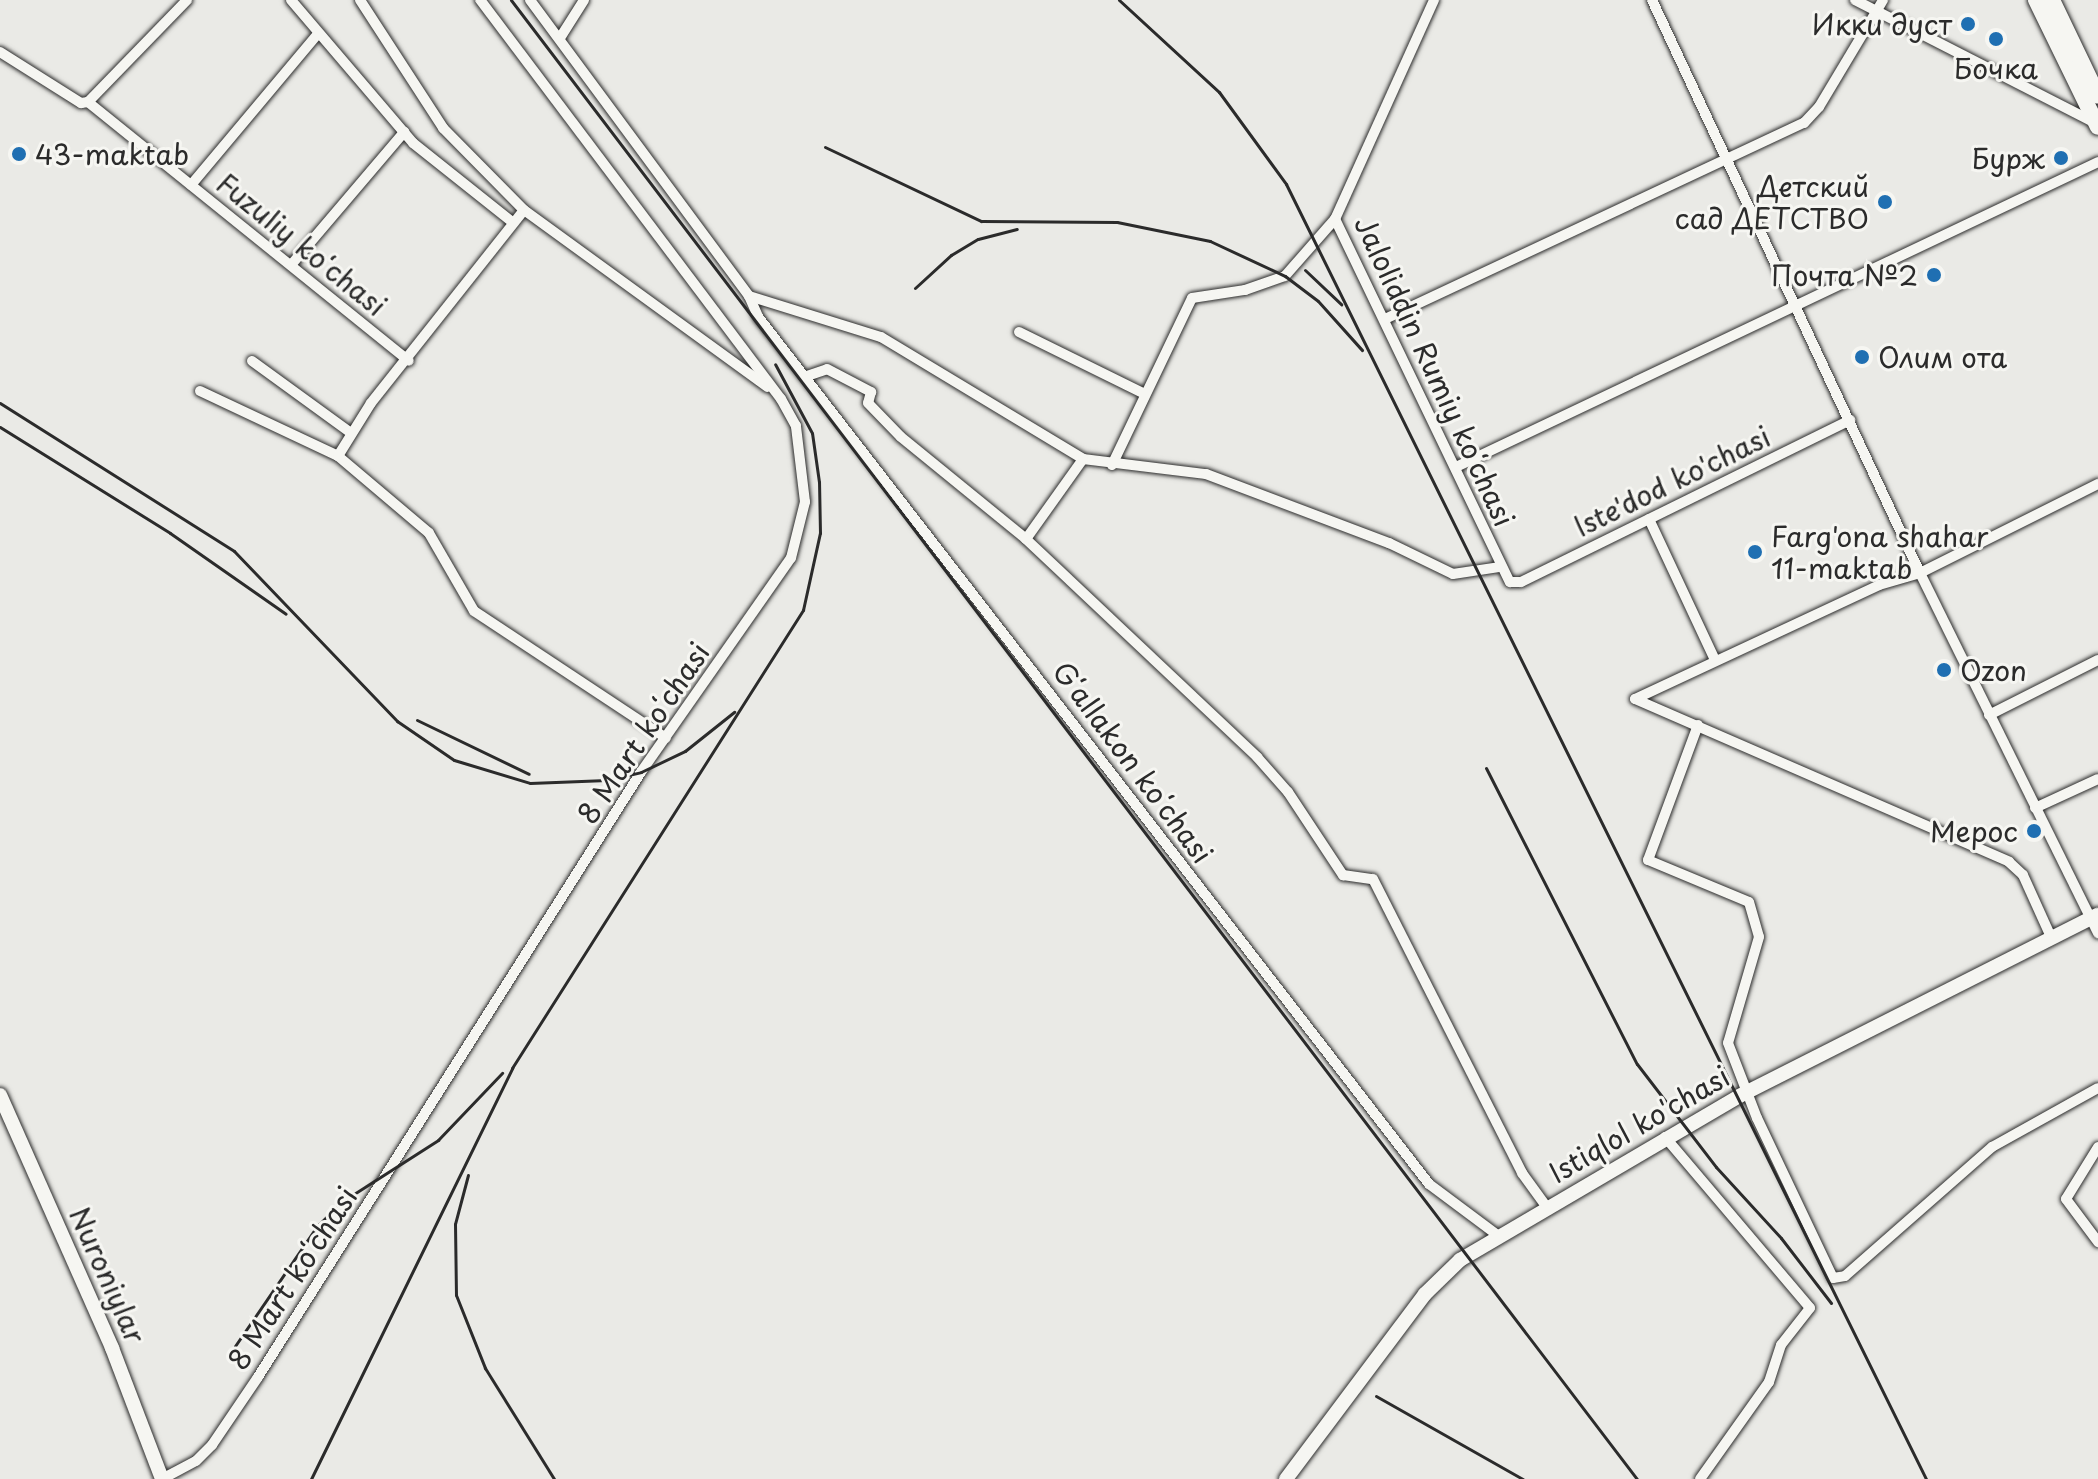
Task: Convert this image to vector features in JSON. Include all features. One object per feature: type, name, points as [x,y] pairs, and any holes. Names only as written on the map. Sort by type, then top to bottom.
[{"type":"main road","points":[[2036,0],[2097,124]]},
{"type":"main road","points":[[2052,0],[2098,96]]},
{"type":"main road","name":"Istiqlol ko'chasi","points":[[1286,1479],[1425,1294],[1460,1260],[1546,1206],[1747,1092],[2094,917]]},
{"type":"main road","name":"Nuroniylar","points":[[0,1095],[112,1348],[162,1479]]},
{"type":"street","points":[[88,102],[187,0]]},
{"type":"street","points":[[291,0],[317,35],[404,132],[511,221]]},
{"type":"street","points":[[360,0],[443,128],[524,210],[776,393]]},
{"type":"street","name":"8 Mart koʻchasi","points":[[162,1479],[196,1461],[212,1445],[666,738],[791,558],[805,502],[796,426],[776,393],[704,290],[480,0]]},
{"type":"street","name":"Gʻallakon koʻchasi","points":[[530,0],[749,296],[759,318],[807,376],[1429,1184],[1500,1237]]},
{"type":"street","points":[[560,38],[584,0]]},
{"type":"street","name":"Jaloliddin Rumiy koʻchasi","points":[[1434,0],[1335,219],[1456,467],[1500,567],[1515,584]]},
{"type":"street","points":[[1652,0],[1920,573],[2035,808],[2094,917],[2098,933]]},
{"type":"street","points":[[1855,0],[2097,124]]},
{"type":"street","points":[[1385,319],[1804,123],[1819,107],[1883,0]]},
{"type":"street","points":[[191,185],[317,35]]},
{"type":"street","name":"Fuzuliy koʻchasi","points":[[0,52],[81,103],[88,102],[409,361]]},
{"type":"street","points":[[291,265],[404,132]]},
{"type":"street","points":[[1456,467],[2098,162]]},
{"type":"street","points":[[338,456],[351,433],[409,361],[511,221],[524,210]]},
{"type":"street","points":[[1112,465],[1143,393],[1192,298],[1245,290],[1285,276],[1335,219]]},
{"type":"street","points":[[749,296],[881,337],[1083,459],[1112,465],[1206,474],[1389,543],[1453,574],[1500,567]]},
{"type":"street","points":[[1019,332],[1143,393]]},
{"type":"street","points":[[252,361],[351,433]]},
{"type":"street","points":[[807,376],[827,369],[869,390],[869,405],[901,437],[1026,539],[1257,757],[1288,792],[1343,875],[1373,879],[1522,1173],[1546,1206]]},
{"type":"street","points":[[200,391],[338,456],[429,533],[474,611],[666,738]]},
{"type":"street","name":"Iste'dod ko'chasi","points":[[1515,584],[1850,420]]},
{"type":"street","points":[[1026,539],[1083,459]]},
{"type":"street","points":[[2051,937],[2023,875],[2009,862],[1635,699],[1879,585],[1920,573],[2098,484]]},
{"type":"street","points":[[1649,519],[1715,660]]},
{"type":"street","points":[[1989,715],[2098,660]]},
{"type":"street","points":[[1698,725],[1648,860],[1749,902],[1759,937],[1728,1043],[1829,1272],[1839,1279],[1992,1147],[2098,1088]]},
{"type":"street","points":[[2035,808],[2098,779]]},
{"type":"street","points":[[1665,1137],[1810,1308],[1781,1345],[1769,1382],[1700,1479]]},
{"type":"street","points":[[2098,1147],[2066,1199],[2098,1242]]},
{"type":"railway","points":[[511,0],[1637,1479]]},
{"type":"railway","points":[[1119,0],[1219,92],[1286,184],[1926,1479]]},
{"type":"railway","points":[[825,147],[981,221],[1117,222],[1210,241],[1285,276],[1318,301],[1362,350]]},
{"type":"railway","points":[[915,288],[951,255],[978,239],[1017,229]]},
{"type":"railway","points":[[1305,270],[1341,304]]},
{"type":"railway","points":[[311,1479],[512,1068],[803,610],[820,533],[819,482],[812,433],[775,364]]},
{"type":"railway","points":[[0,403],[234,551],[397,721],[454,760],[530,783],[607,780],[641,772],[685,751],[734,712]]},
{"type":"railway","points":[[0,427],[170,533],[286,614]]},
{"type":"railway","points":[[417,720],[529,774]]},
{"type":"railway","points":[[1486,768],[1637,1064],[1716,1167],[1781,1238],[1831,1303]]},
{"type":"railway","points":[[235,1346],[318,1225],[343,1201],[438,1140],[502,1073]]},
{"type":"railway","points":[[468,1175],[455,1224],[456,1295],[485,1368],[554,1479]]},
{"type":"railway","points":[[1376,1396],[1523,1479]]},
{"type":"place","name":"Икки дуст","points":[[1968,24]]},
{"type":"place","name":"Бочка","points":[[1996,39]]},
{"type":"place","name":"43-maktab","points":[[19,154]]},
{"type":"place","name":"Бурж","points":[[2061,158]]},
{"type":"place","name":"Детский сад ДЕТСТВО","points":[[1885,202]]},
{"type":"place","name":"Почта №2","points":[[1934,275]]},
{"type":"place","name":"Олим ота","points":[[1862,357]]},
{"type":"place","name":"Farg'ona shahar 11-maktab","points":[[1755,552]]},
{"type":"place","name":"Ozon","points":[[1944,670]]},
{"type":"place","name":"Мерос","points":[[2034,831]]}]
